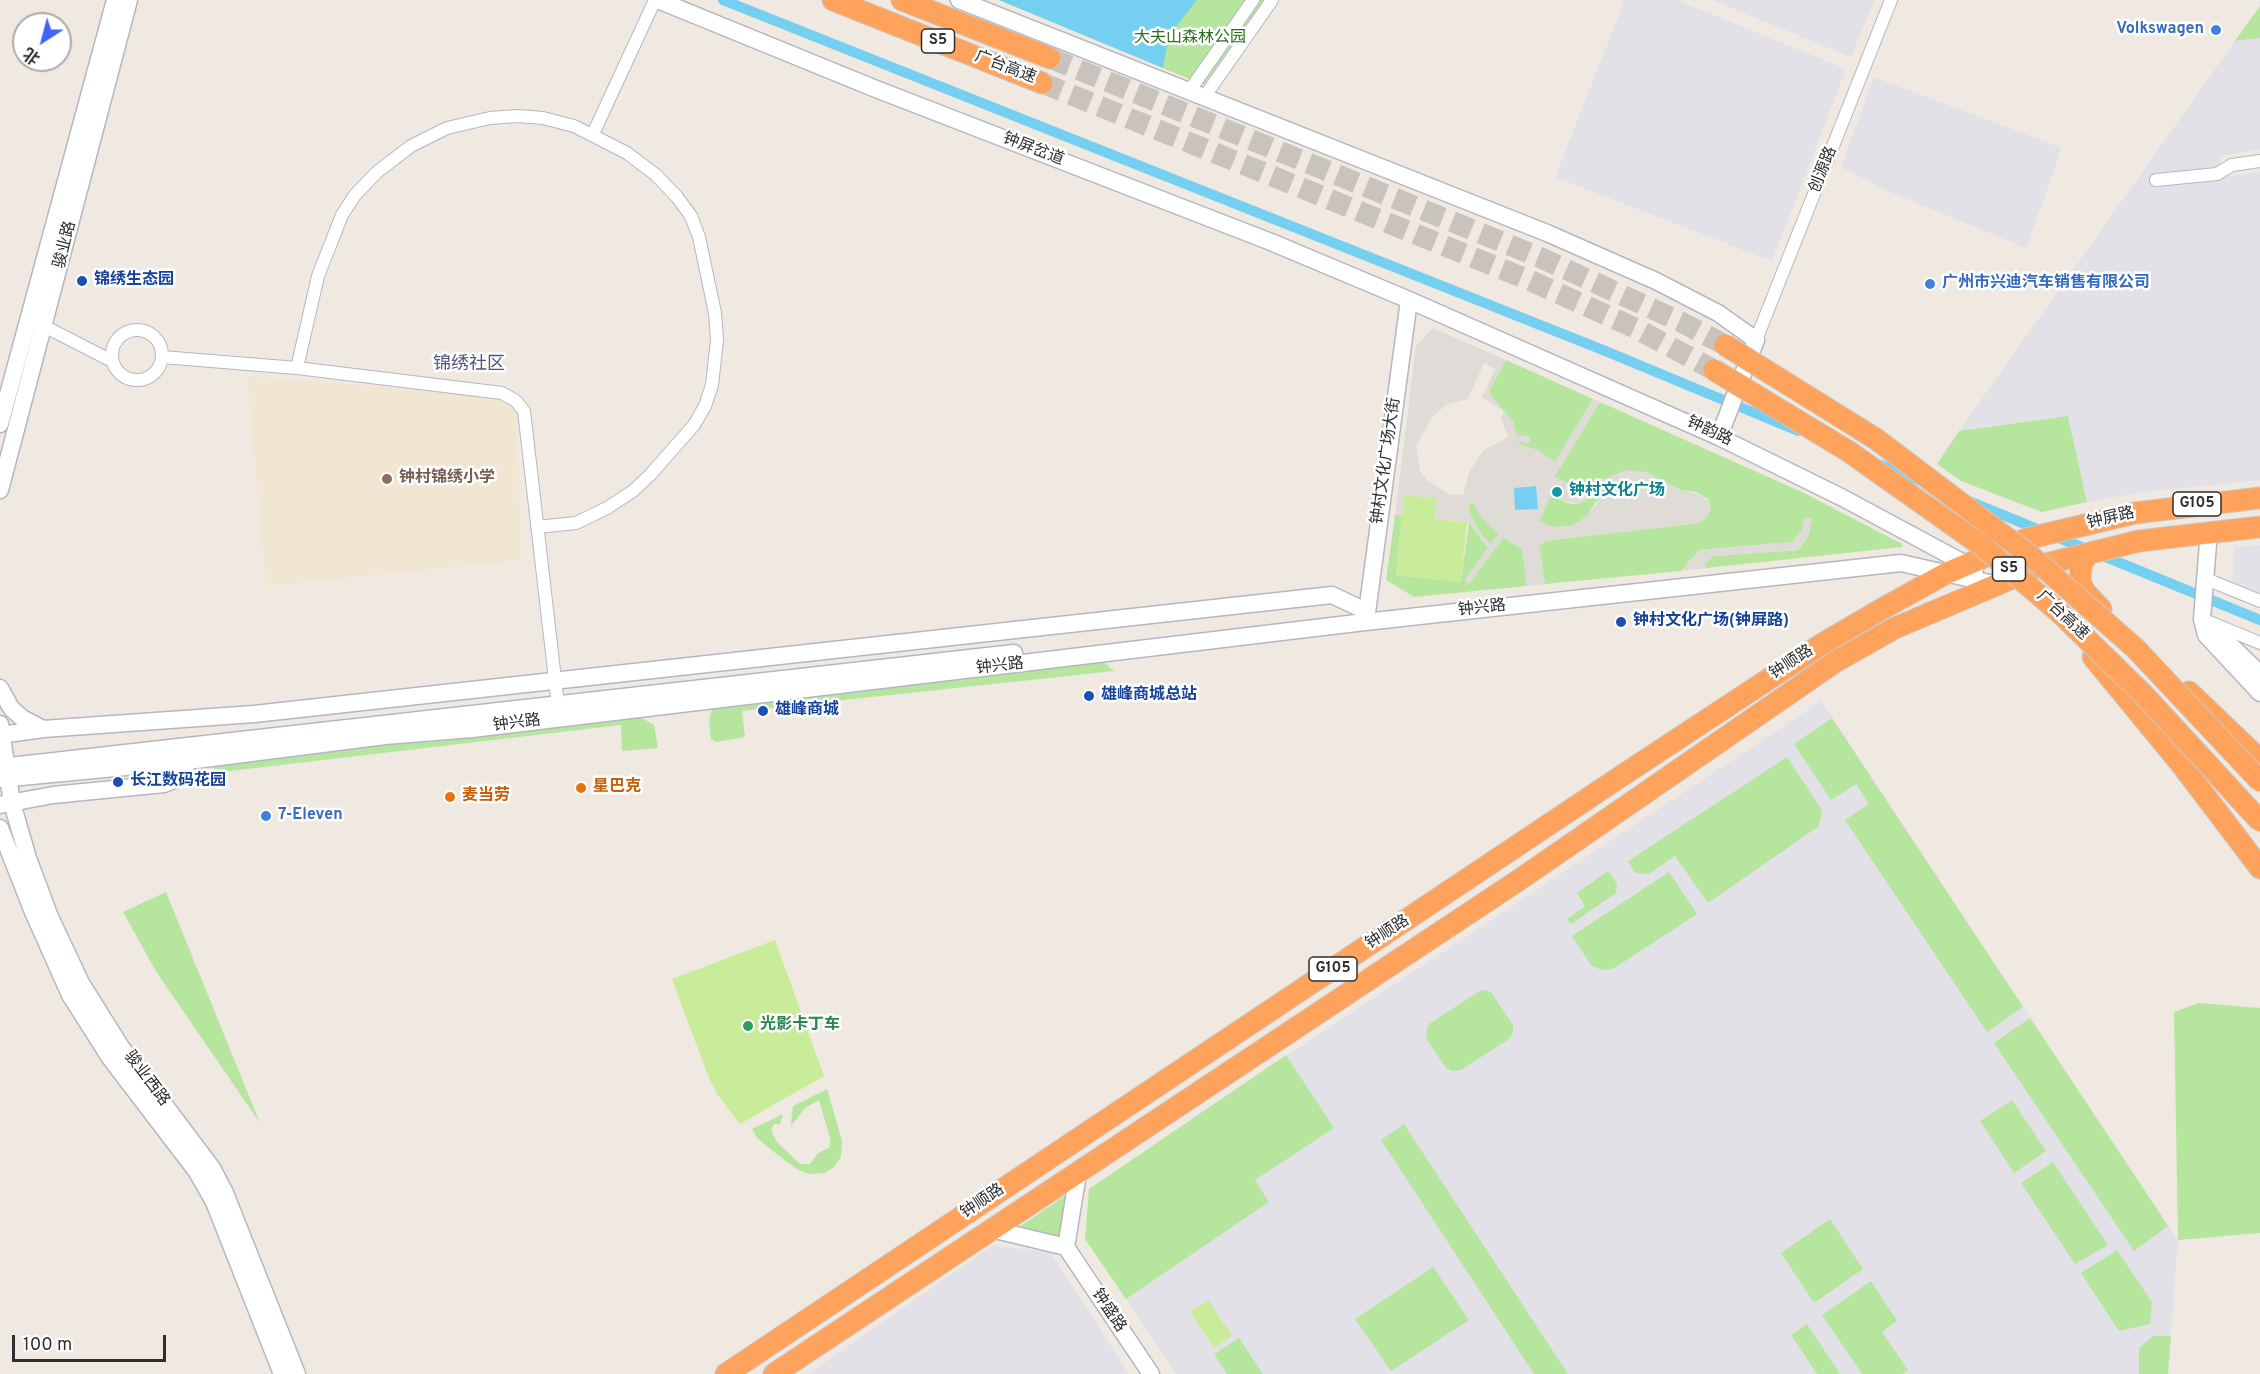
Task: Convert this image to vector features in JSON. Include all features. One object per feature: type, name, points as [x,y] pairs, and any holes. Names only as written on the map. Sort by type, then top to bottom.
[{"type":"highway","name":"广台高速","points":[[833,0],[1042,82]]},
{"type":"highway","name":"广台高速","points":[[902,0],[1050,58]]},
{"type":"highway","name":"广台高速","points":[[1725,345],[1876,439],[2032,557],[2136,649],[2260,781]]},
{"type":"highway","name":"广台高速","points":[[1714,370],[1848,451],[1981,545],[2052,606],[2144,695],[2260,821]]},
{"type":"highway","name":"钟屏路","points":[[1968,564],[2026,539],[2134,513],[2260,498]]},
{"type":"highway","name":"钟屏路","points":[[1998,585],[2046,564],[2139,541],[2209,531],[2260,527]]},
{"type":"highway","points":[[1989,555],[1985,563],[1986,573],[1998,585],[2026,594],[2086,650],[2181,764],[2260,868]]},
{"type":"highway","points":[[2087,555],[2081,565],[2080,582],[2091,600],[2260,760]]},
{"type":"highway","name":"钟顺路","points":[[726,1374],[1822,644],[1945,574],[1968,564]]},
{"type":"highway","name":"钟顺路","points":[[774,1374],[1641,798],[1834,662],[1895,628],[1998,585]]},
{"type":"highway","points":[[1626,773],[1641,798]]},
{"type":"main road","name":"骏业路","points":[[0,424],[116,0]]},
{"type":"main road","name":"骏业路","points":[[0,490],[129,0]]},
{"type":"main road","name":"钟屏岔道","points":[[656,0],[876,89],[1271,242],[1409,300]]},
{"type":"main road","points":[[959,0],[1547,232],[1687,297],[1732,321],[1756,340],[1722,430]]},
{"type":"main road","name":"钟韵路","points":[[1409,300],[1722,430],[1968,564],[1998,585]]},
{"type":"main road","name":"钟村文化广场大街","points":[[1366,616],[1409,300]]},
{"type":"main road","points":[[2209,531],[2202,619],[2206,635],[2260,693]]},
{"type":"main road","name":"钟兴路","points":[[4,773],[383,723],[1133,640],[1901,563],[1998,585]]},
{"type":"main road","points":[[4,773],[1,731],[254,714],[1332,595],[1366,616]]},
{"type":"main road","name":"钟兴路","points":[[4,773],[188,761],[385,736],[472,729],[1135,651],[1366,616]]},
{"type":"main road","points":[[2202,619],[2260,674]]},
{"type":"main road","points":[[0,688],[11,708],[22,718],[42,729]]},
{"type":"main road","points":[[254,714],[259,739]]},
{"type":"main road","points":[[6,804],[53,795],[164,784],[181,777],[188,761]]},
{"type":"main road","name":"骏业西路","points":[[4,773],[6,804],[50,917],[81,983],[121,1047],[212,1168],[225,1192],[297,1374]]},
{"type":"main road","name":"骏业西路","points":[[0,828],[33,912],[70,995],[110,1058],[197,1172],[214,1202],[282,1374]]},
{"type":"main road","points":[[991,1229],[1066,1247],[1078,1174]]},
{"type":"main road","name":"钟盛路","points":[[1066,1247],[1151,1374]]},
{"type":"street","points":[[593,134],[656,0]]},
{"type":"street","points":[[1198,93],[1253,0]]},
{"type":"street","points":[[1198,93],[1272,0]]},
{"type":"street","name":"创源路","points":[[1756,340],[1891,0]]},
{"type":"street","points":[[297,368],[318,276],[333,234],[355,195],[393,159],[428,136],[490,118],[543,118],[593,134],[627,153],[677,196],[691,216],[699,237],[710,281],[717,339],[715,364],[705,406],[688,432],[633,491],[608,508],[576,522],[537,527]]},
{"type":"street","points":[[2156,180],[2217,174],[2232,165],[2260,160]]},
{"type":"street","points":[[29,318],[112,361]]},
{"type":"street","points":[[135,330],[152,334],[158,341],[162,357],[156,372],[143,380],[127,378],[120,374],[112,361],[111,352],[119,337],[135,330]]},
{"type":"street","points":[[162,357],[297,368],[502,393],[516,401],[524,411],[558,705]]},
{"type":"street","points":[[2206,584],[2260,601]]},
{"type":"street","points":[[2202,619],[2260,643]]},
{"type":"shaded area","points":[[1625,0],[1677,0],[1846,69],[1772,261],[1555,177]]},
{"type":"shaded area","points":[[1712,0],[1875,0],[1851,57]]},
{"type":"shaded area","points":[[2260,38],[2260,149],[2220,156],[2222,177],[2260,172],[2260,480],[2144,492],[2087,502],[2068,416],[1959,431],[2235,41]]},
{"type":"shaded area","points":[[1874,77],[2062,148],[2026,248],[1890,192],[1841,167]]},
{"type":"shaded area","points":[[1433,328],[1506,360],[1490,389],[1490,395],[1513,421],[1517,435],[1530,436],[1530,443],[1519,442],[1518,444],[1538,450],[1555,462],[1593,399],[1600,402],[1554,477],[1580,489],[1626,470],[1647,472],[1680,490],[1702,495],[1711,505],[1707,518],[1698,523],[1545,541],[1539,547],[1545,584],[1527,586],[1522,549],[1504,537],[1469,583],[1465,580],[1488,548],[1469,522],[1435,519],[1437,498],[1404,495],[1402,515],[1395,515],[1416,346]],"holes":[[[1484,363],[1495,369],[1480,402],[1483,398],[1504,411],[1501,418],[1508,437],[1484,450],[1470,470],[1463,495],[1449,494],[1428,481],[1420,471],[1416,445],[1434,415],[1448,404],[1468,399]],[[1624,480],[1625,486],[1604,494],[1587,516],[1572,526],[1554,527],[1539,522],[1550,497],[1578,504],[1607,485]],[[1473,502],[1481,517],[1499,534],[1491,544],[1483,537],[1472,519],[1468,505]]]},
{"type":"shaded area","name":"钟村锦绣小学","points":[[247,376],[516,398],[521,560],[266,586]]},
{"type":"shaded area","points":[[1805,517],[1812,519],[1808,535],[1798,550],[1713,556],[1706,563],[1706,568],[1681,571],[1699,550],[1792,542],[1802,529]]},
{"type":"shaded area","points":[[2260,545],[2260,597],[2232,586],[2234,548]]},
{"type":"shaded area","points":[[1821,701],[2178,1240],[2168,1374],[1176,1374],[1126,1299],[1269,1202],[1207,1109]]},
{"type":"shaded area","points":[[993,1245],[1051,1253],[1129,1374],[808,1374]]},
{"type":"green space","name":"大夫山森林公园","points":[[999,0],[1264,0],[1204,85]]},
{"type":"green space","points":[[2260,6],[2260,38],[2235,41]]},
{"type":"green space","points":[[1506,360],[1593,399],[1555,462],[1518,444],[1513,421],[1490,395],[1490,389]]},
{"type":"green space","points":[[1600,402],[1804,493],[1902,544],[1902,547],[1706,568],[1706,563],[1713,556],[1798,550],[1808,536],[1812,519],[1792,542],[1699,550],[1681,571],[1545,584],[1539,547],[1545,541],[1698,523],[1710,511],[1708,499],[1696,492],[1680,490],[1646,472],[1603,479],[1580,489],[1554,477]]},
{"type":"green space","points":[[2068,416],[2087,502],[2042,512],[1961,481],[1937,464],[1959,431]]},
{"type":"green space","points":[[1624,479],[1625,486],[1610,490],[1595,503],[1587,516],[1572,526],[1554,527],[1539,522],[1550,496],[1571,504],[1578,504],[1607,485]]},
{"type":"green space","points":[[1404,495],[1437,498],[1435,519],[1467,522],[1461,582],[1396,575]]},
{"type":"green space","points":[[1473,502],[1481,517],[1499,534],[1491,544],[1483,537],[1472,519],[1468,505]]},
{"type":"green space","points":[[1395,515],[1402,515],[1396,575],[1461,582],[1469,522],[1488,548],[1465,580],[1469,583],[1503,537],[1522,549],[1527,586],[1414,597],[1386,580]]},
{"type":"green space","points":[[1104,662],[1114,671],[742,711],[745,737],[716,742],[711,739],[709,720],[712,710],[724,704]]},
{"type":"green space","points":[[640,717],[654,725],[658,748],[622,751],[621,725],[213,773],[215,764],[403,740]]},
{"type":"green space","points":[[1832,718],[2023,1007],[1987,1032],[1845,820],[1869,804],[1856,784],[1831,800],[1794,744]]},
{"type":"green space","points":[[1787,757],[1822,810],[1819,826],[1708,903],[1675,856],[1649,874],[1635,873],[1628,861]]},
{"type":"green space","points":[[1608,871],[1617,884],[1616,893],[1571,924],[1567,919],[1585,906],[1577,893]]},
{"type":"green space","points":[[1669,872],[1697,914],[1613,969],[1601,970],[1591,965],[1572,936]]},
{"type":"green space","points":[[166,892],[260,1123],[157,973],[123,912]]},
{"type":"green space","name":"光影卡丁车","points":[[775,940],[824,1076],[740,1124],[717,1094],[707,1073],[672,979]]},
{"type":"green space","points":[[1485,990],[1491,992],[1513,1025],[1513,1033],[1509,1039],[1461,1070],[1452,1071],[1446,1068],[1427,1040],[1426,1031],[1429,1024],[1478,992]]},
{"type":"green space","points":[[2198,1003],[2260,1008],[2260,1233],[2178,1240],[2174,1012]]},
{"type":"green space","points":[[2030,1018],[2168,1226],[2134,1251],[1994,1043]]},
{"type":"green space","points":[[1286,1055],[1334,1128],[1255,1180],[1269,1202],[1126,1299],[1085,1239],[1089,1189]]},
{"type":"green space","points":[[827,1089],[842,1141],[841,1157],[834,1167],[825,1173],[810,1174],[798,1170],[774,1152],[757,1138],[752,1129],[783,1114],[780,1124],[774,1124],[771,1130],[777,1142],[800,1164],[810,1164],[817,1154],[830,1147],[830,1138],[819,1100],[805,1108],[791,1126],[793,1106]]},
{"type":"green space","points":[[2012,1100],[2046,1151],[2014,1173],[1980,1121]]},
{"type":"green space","points":[[1404,1124],[1568,1374],[1534,1374],[1381,1140]]},
{"type":"green space","points":[[2053,1162],[2108,1245],[2075,1264],[2021,1183]]},
{"type":"green space","points":[[1069,1193],[1060,1239],[1015,1230]]},
{"type":"green space","points":[[1830,1219],[1863,1269],[1814,1303],[1781,1253]]},
{"type":"green space","points":[[2117,1250],[2152,1302],[2150,1324],[2119,1331],[2081,1273]]},
{"type":"green space","points":[[1433,1267],[1469,1320],[1391,1371],[1355,1319]]},
{"type":"green space","points":[[1871,1281],[1897,1321],[1882,1332],[1908,1370],[1902,1374],[1862,1374],[1822,1315]]},
{"type":"green space","points":[[1208,1300],[1232,1336],[1214,1348],[1190,1312]]},
{"type":"green space","points":[[1807,1324],[1840,1374],[1817,1374],[1791,1335]]},
{"type":"green space","points":[[2153,1336],[2171,1336],[2168,1374],[2139,1374],[2139,1348]]},
{"type":"green space","points":[[1239,1338],[1263,1374],[1227,1374],[1214,1354]]},
{"type":"water","points":[[999,0],[1197,0],[1169,35],[1163,68]]},
{"type":"water","points":[[1536,486],[1538,509],[1515,510],[1514,488]]},
{"type":"waterway","points":[[723,0],[1603,350],[1798,431]]},
{"type":"waterway","points":[[1882,465],[1920,481]]},
{"type":"waterway","points":[[1971,502],[2260,620]]},
{"type":"tunnel","points":[[1050,58],[1539,257],[1681,322],[1725,345]]},
{"type":"tunnel","points":[[1042,83],[1529,280],[1635,328],[1714,370]]},
{"type":"place","name":"Volkswagen","points":[[2216,30]]},
{"type":"place","name":"锦绣生态园","points":[[82,281]]},
{"type":"place","name":"广州市兴迪汽车销售有限公司","points":[[1930,284]]},
{"type":"place","name":"钟村锦绣小学","points":[[387,479]]},
{"type":"place","name":"钟村文化广场","points":[[1557,492]]},
{"type":"place","name":"钟村文化广场(钟屏路)","points":[[1621,622]]},
{"type":"place","name":"雄峰商城总站","points":[[1089,696]]},
{"type":"place","name":"雄峰商城","points":[[763,711]]},
{"type":"place","name":"长江数码花园","points":[[118,782]]},
{"type":"place","name":"星巴克","points":[[581,788]]},
{"type":"place","name":"麦当劳","points":[[450,797]]},
{"type":"place","name":"7-Eleven","points":[[266,816]]},
{"type":"place","name":"光影卡丁车","points":[[748,1026]]},
{"type":"district","name":"锦绣社区","points":[[469,365]]}]
